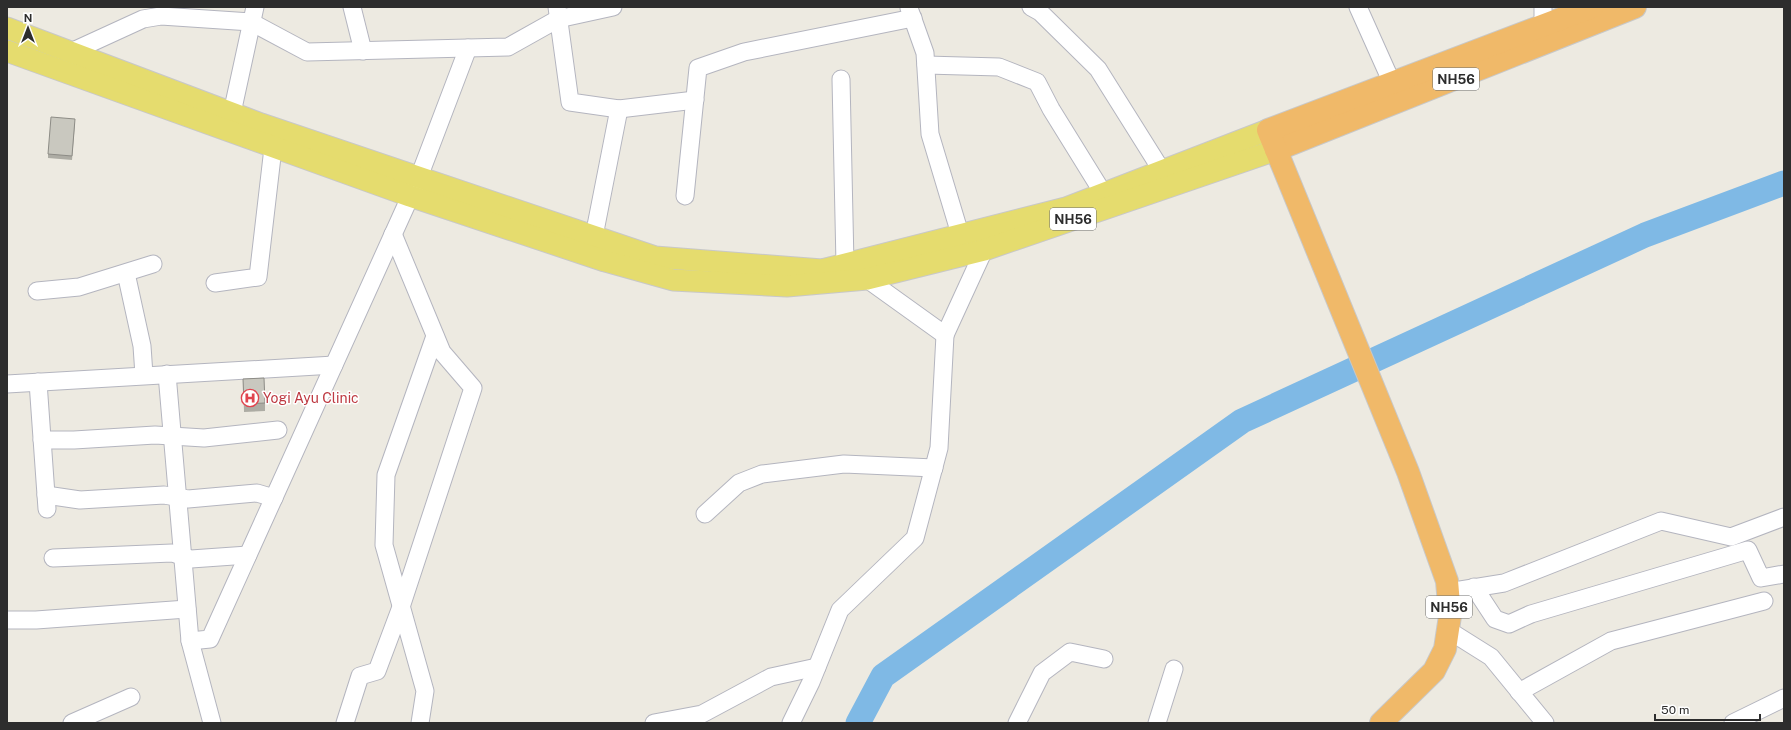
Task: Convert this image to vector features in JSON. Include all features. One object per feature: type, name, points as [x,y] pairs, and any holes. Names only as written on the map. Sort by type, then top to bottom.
[{"type":"highway","name":"NH56","points":[[1381,723],[1434,672],[1445,649],[1450,616],[1447,581],[1408,472],[1268,130],[1392,83],[1543,16],[1592,7]]},
{"type":"highway","name":"NH56","points":[[1276,150],[1635,7]]},
{"type":"main road","points":[[7,28],[232,113],[655,257],[822,270],[1066,208],[1268,130]]},
{"type":"main road","points":[[7,51],[273,148],[410,196],[605,261],[674,280],[787,286],[867,279]]},
{"type":"main road","name":"NH56","points":[[867,279],[984,250],[1276,150]]},
{"type":"street","points":[[352,7],[363,50]]},
{"type":"street","points":[[71,52],[144,19],[161,16],[253,15],[308,52],[508,48],[558,13],[613,7]]},
{"type":"street","points":[[1031,7],[1040,12],[1098,69],[1162,171]]},
{"type":"street","points":[[1360,8],[1392,83]]},
{"type":"street","points":[[685,196],[698,68],[744,52],[911,12],[925,53],[930,134],[960,234]]},
{"type":"street","points":[[558,13],[570,102],[619,109],[695,100]]},
{"type":"street","points":[[232,113],[253,15]]},
{"type":"street","points":[[190,641],[210,639],[419,177],[468,48]]},
{"type":"street","points":[[926,65],[999,67],[1037,82],[1051,109],[1103,193]]},
{"type":"street","points":[[841,79],[845,264]]},
{"type":"street","points":[[594,236],[619,109]]},
{"type":"street","points":[[215,283],[258,277],[273,148]]},
{"type":"street","points":[[345,723],[360,676],[377,671],[402,607],[473,388],[442,352],[393,234]]},
{"type":"street","points":[[791,723],[817,667],[840,610],[915,538],[939,448],[945,335],[984,250]]},
{"type":"street","points":[[37,291],[79,287],[153,264]]},
{"type":"street","points":[[126,273],[142,346],[144,375]]},
{"type":"street","points":[[867,279],[945,335]]},
{"type":"street","points":[[420,723],[425,691],[384,545],[386,475],[435,336]]},
{"type":"street","points":[[7,384],[334,365]]},
{"type":"street","points":[[167,374],[190,641],[212,723]]},
{"type":"street","points":[[38,382],[47,502],[164,495],[188,499],[257,494],[274,498]]},
{"type":"street","points":[[42,440],[74,440],[155,434],[204,438],[278,430]]},
{"type":"street","points":[[705,514],[739,483],[762,474],[844,464],[934,468]]},
{"type":"street","points":[[1448,592],[1504,583],[1661,521],[1731,537],[1784,516]]},
{"type":"street","points":[[1474,587],[1494,619],[1508,624],[1532,614],[1748,550],[1761,578],[1784,574]]},
{"type":"street","points":[[52,558],[172,553],[191,559],[248,554]]},
{"type":"street","points":[[1519,692],[1611,641],[1764,601]]},
{"type":"street","points":[[7,620],[36,620],[187,609]]},
{"type":"street","points":[[1448,630],[1491,657],[1544,723]]},
{"type":"street","points":[[1017,723],[1042,673],[1070,652],[1104,659]]},
{"type":"street","points":[[654,723],[702,714],[771,677],[817,667]]},
{"type":"street","points":[[1157,723],[1174,669]]},
{"type":"street","points":[[72,723],[131,697]]},
{"type":"street","points":[[1733,723],[1784,698]]},
{"type":"building","points":[[51,117],[75,119],[72,156],[48,154]]},
{"type":"building","points":[[264,378],[265,403],[244,404],[243,379]]},
{"type":"waterway","points":[[858,723],[883,676],[1242,421],[1645,235],[1784,183]]},
{"type":"place","name":"Yogi Ayu Clinic","points":[[250,398]]}]
